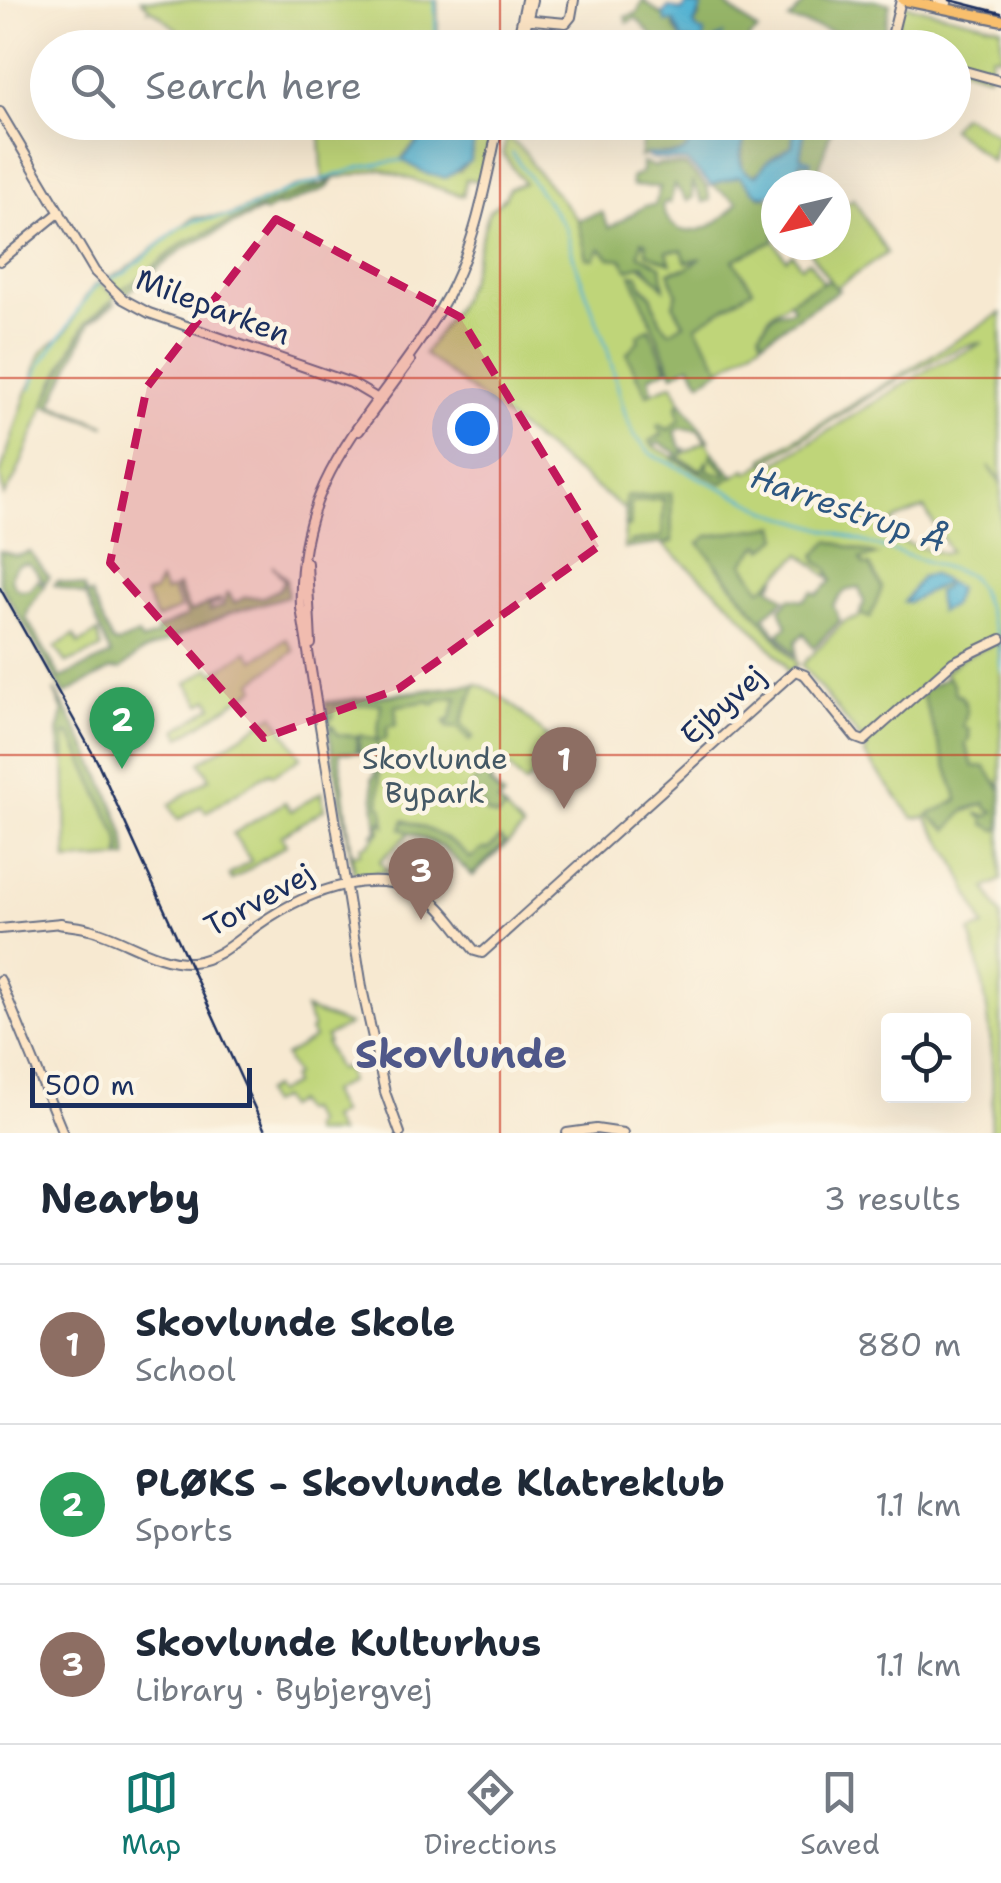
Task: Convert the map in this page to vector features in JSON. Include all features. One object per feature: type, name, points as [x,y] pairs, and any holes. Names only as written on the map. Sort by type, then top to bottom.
[{"type":"main road","points":[[900,0],[1001,18]]},
{"type":"main road","points":[[939,1],[1001,18]]},
{"type":"street","points":[[522,30],[529,0]]},
{"type":"street","points":[[525,19],[566,23],[574,0]]},
{"type":"street","points":[[892,30],[900,0]]},
{"type":"street","points":[[918,0],[939,1]]},
{"type":"street","points":[[971,73],[1001,81]]},
{"type":"street","name":"Mileparken","points":[[0,112],[95,272],[130,304],[352,383],[379,399]]},
{"type":"street","points":[[398,1133],[376,1073],[352,925],[312,659],[308,553],[314,518],[330,476],[379,399],[443,313],[466,269],[481,224],[498,140]]},
{"type":"street","points":[[0,260],[60,212]]},
{"type":"street","name":"Ejbyvej","points":[[479,953],[795,672],[805,675],[856,738],[864,741],[953,662],[997,640]]},
{"type":"street","name":"Torvevej","points":[[0,929],[59,924],[89,929],[168,958],[190,962],[217,954],[315,893],[385,882],[419,893],[445,913],[479,953]]},
{"type":"street","points":[[0,980],[62,1133]]},
{"type":"street","points":[[0,989],[62,1133]]},
{"type":"street","points":[[566,1133],[596,1129],[623,1133]]},
{"type":"highlighted area","points":[[276,219],[460,317],[599,546],[398,689],[264,738],[110,563],[147,387]]},
{"type":"green space","points":[[141,0],[437,0],[438,30],[178,30]]},
{"type":"green space","points":[[643,0],[663,13],[666,22],[674,21],[675,30],[647,30],[636,18],[627,23],[625,17],[637,13]]},
{"type":"green space","points":[[687,0],[720,0],[757,30],[698,30],[694,24],[700,16],[698,7],[687,4]]},
{"type":"green space","points":[[807,0],[872,0],[890,4],[885,30],[826,30],[789,20]]},
{"type":"green space","points":[[901,4],[1001,27],[1001,56],[992,55],[988,75],[971,70],[971,30],[897,30]]},
{"type":"green space","points":[[971,120],[998,135],[991,161],[966,140],[971,140]]},
{"type":"green space","points":[[320,140],[419,140],[402,158],[460,171],[469,159],[471,140],[491,140],[482,181],[466,179],[463,196],[380,169],[323,181]]},
{"type":"green space","points":[[506,140],[526,153],[578,220],[587,258],[599,248],[640,266],[663,286],[661,266],[638,254],[642,241],[670,262],[666,251],[683,249],[706,257],[675,270],[670,279],[677,294],[673,304],[684,324],[670,332],[660,321],[651,295],[632,274],[670,368],[639,340],[636,376],[642,380],[647,394],[673,384],[681,401],[677,405],[680,420],[668,430],[660,425],[662,434],[650,441],[653,446],[722,483],[746,469],[748,473],[764,463],[771,466],[930,368],[983,343],[964,347],[907,374],[765,462],[763,459],[1001,313],[1001,481],[989,466],[1001,484],[1001,637],[964,652],[920,689],[958,800],[929,816],[953,821],[965,809],[986,803],[994,811],[989,817],[979,815],[996,830],[1001,828],[1001,880],[986,888],[1001,916],[1001,1133],[990,1133],[990,1031],[970,932],[984,927],[953,858],[926,817],[913,818],[865,755],[867,747],[802,665],[845,621],[860,614],[870,618],[860,559],[865,555],[829,542],[817,562],[828,569],[829,578],[801,554],[761,590],[743,563],[761,543],[763,549],[776,526],[717,567],[798,664],[788,672],[729,602],[663,545],[672,541],[671,493],[626,497],[625,510],[424,354],[458,304],[470,278],[489,211],[505,198],[509,188],[524,183],[503,154]],"holes":[[[924,508],[950,551],[944,554],[890,539],[890,526],[896,519]]]},
{"type":"green space","points":[[643,140],[690,140],[683,152],[640,157]]},
{"type":"green space","points":[[743,140],[793,140],[792,146],[752,176],[742,168]]},
{"type":"green space","points":[[803,140],[828,140],[819,170],[798,170],[800,161],[810,162],[800,158]]},
{"type":"green space","points":[[642,163],[656,167],[686,166],[707,187],[710,200],[703,202],[692,181],[693,198],[687,201],[675,185],[670,203],[662,206],[668,220],[687,231],[720,220],[738,202],[711,185],[739,175],[761,197],[761,247],[733,260],[753,289],[696,326],[721,369],[701,382],[690,365],[673,374],[631,274],[638,275],[642,287],[651,295],[660,321],[670,332],[684,323],[673,304],[677,294],[669,272],[687,268],[702,258],[686,262],[682,250],[667,251],[670,263],[646,253],[646,243],[642,241],[639,254],[661,266],[664,288],[643,264],[628,270],[622,259],[610,258],[600,248],[594,259],[587,258],[578,220],[602,212],[609,228],[645,206],[655,205],[660,187],[632,186],[631,178],[642,172]]},
{"type":"green space","points":[[333,181],[327,188],[265,213],[261,211],[184,248],[124,295],[118,291],[141,278],[183,243],[271,203]]},
{"type":"green space","points":[[318,182],[183,243],[128,287],[118,291],[106,278],[123,272],[193,218],[229,216]]},
{"type":"green space","points":[[851,200],[887,253],[835,288],[815,260],[851,260]]},
{"type":"green space","points":[[761,247],[761,260],[796,260],[801,266],[809,261],[824,283],[771,314],[760,332],[762,341],[721,369],[695,326],[753,289],[733,260]]},
{"type":"green space","points":[[828,280],[839,290],[762,341],[760,332],[772,316],[790,311],[793,308],[789,301]]},
{"type":"green space","points":[[99,282],[116,297],[86,322],[55,380],[4,496],[0,475],[39,359],[64,334]]},
{"type":"green space","points":[[112,301],[115,303],[90,323],[52,404],[106,426],[44,405],[87,322]]},
{"type":"green space","points":[[649,328],[667,369],[649,377],[652,391],[647,395],[627,353],[639,340],[637,336]]},
{"type":"green space","points":[[681,401],[709,440],[698,430],[680,428],[675,432],[685,449],[678,458],[701,470],[709,460],[707,470],[725,476],[726,472],[710,456],[713,452],[734,476],[722,483],[673,459],[677,453],[659,443],[653,446],[650,441],[662,435],[657,426],[668,430],[680,420],[677,405]]},
{"type":"green space","points":[[706,441],[713,452],[710,457],[726,472],[725,476],[707,470],[707,460],[702,470],[678,457]]},
{"type":"green space","points":[[671,493],[672,542],[628,548],[630,542],[662,537],[664,499],[631,502],[630,527],[625,526],[626,497]]},
{"type":"green space","points":[[664,499],[662,538],[631,542],[624,549],[631,502]]},
{"type":"green space","points":[[776,526],[779,538],[764,549],[760,544],[743,563],[761,589],[777,577],[770,587],[785,599],[764,616],[792,657],[699,543],[708,536]]},
{"type":"green space","points":[[829,541],[877,555],[861,559],[864,565],[870,565],[882,588],[870,618],[860,614],[864,602],[859,587],[845,591],[833,605],[840,621],[813,648],[804,633],[796,641],[796,657],[779,633],[787,626],[780,609],[790,598],[804,600],[813,591],[817,595],[832,581],[828,569],[817,562],[815,555]]},
{"type":"green space","points":[[0,551],[17,556],[30,552],[49,577],[45,583],[34,568],[22,564],[16,566],[12,582],[20,590],[30,589],[38,580],[44,586],[26,618],[61,678],[111,655],[86,596],[54,585],[57,581],[84,587],[86,595],[91,594],[112,642],[117,644],[138,635],[142,641],[157,635],[156,630],[187,616],[175,588],[178,586],[190,612],[220,599],[221,602],[210,606],[210,611],[223,606],[229,593],[234,603],[280,589],[284,580],[272,565],[286,578],[288,596],[231,613],[140,653],[121,669],[110,670],[65,694],[0,584]]},
{"type":"green space","points":[[160,581],[165,592],[172,589],[180,609],[157,619],[145,594],[154,592]]},
{"type":"green space","points":[[98,632],[101,649],[67,663],[55,647],[74,635],[79,644]]},
{"type":"green space","points":[[286,639],[294,651],[253,682],[256,688],[181,737],[177,730],[213,706],[209,699],[201,704],[187,683],[210,668],[214,673],[247,651],[254,660]]},
{"type":"green space","points":[[1001,641],[1001,790],[997,782],[973,766],[965,743],[969,730],[963,726],[961,696],[955,694],[944,673],[962,658]]},
{"type":"green space","points":[[947,677],[955,693],[964,699],[967,712],[963,726],[969,730],[965,744],[973,766],[985,767],[1001,790],[1001,828],[996,830],[984,824],[977,813],[989,816],[994,811],[987,809],[985,803],[965,810],[948,830],[928,815],[958,800],[921,692]]},
{"type":"green space","points":[[476,684],[461,723],[473,737],[470,741],[458,728],[447,727],[445,721],[450,720],[457,697],[437,700],[436,704],[430,701],[396,706],[396,725],[387,727],[386,739],[378,741],[380,805],[385,825],[381,821],[381,830],[372,835],[377,831],[374,756],[359,753],[359,735],[377,740],[381,703],[334,707],[333,718],[328,720],[326,704]]},
{"type":"green space","name":"Skovlunde Bypark","points":[[477,684],[513,706],[568,758],[555,771],[547,763],[525,784],[508,766],[490,782],[504,797],[499,803],[523,829],[473,876],[442,847],[410,833],[380,861],[388,872],[362,878],[354,873],[350,855],[361,853],[361,846],[380,832],[378,752],[334,751],[325,702]]},
{"type":"green space","points":[[54,690],[111,799],[127,858],[121,858],[120,841],[71,735],[65,734],[65,759],[61,758],[58,732],[63,712]]},
{"type":"green space","points":[[274,715],[301,757],[206,812],[201,806],[178,820],[169,805],[210,778],[200,762]]},
{"type":"green space","points":[[332,725],[338,735],[357,736],[357,752],[339,753],[354,871],[329,733]]},
{"type":"green space","points":[[65,734],[71,735],[120,841],[120,858],[67,861]]},
{"type":"green space","points":[[491,760],[501,769],[489,783],[502,797],[498,802],[506,810],[497,817],[486,813],[482,800],[466,800],[462,795],[479,777],[489,773],[484,767]]},
{"type":"green space","points":[[322,792],[324,809],[281,836],[286,845],[232,880],[229,875],[251,861],[233,834],[285,802],[291,811]]},
{"type":"green space","points":[[404,820],[448,840],[470,858],[489,849],[500,838],[505,843],[472,875],[442,847],[401,829]]},
{"type":"green space","points":[[305,1009],[349,1025],[326,1037],[338,1070],[346,1067],[349,1081],[330,1092],[340,1113],[330,1119],[338,1133],[312,1133],[315,1124],[307,1110],[301,1111],[295,1102],[286,1107],[281,1098],[269,1104],[264,1093],[272,1088],[276,1093],[293,1084],[291,1078],[295,1075],[285,1056],[314,1038]]},
{"type":"water","points":[[687,4],[702,7],[694,24],[698,30],[678,30],[674,21],[666,22],[663,13],[669,7],[682,11]]},
{"type":"water","points":[[420,140],[475,140],[470,161],[446,178],[427,174],[402,160]]},
{"type":"water","points":[[690,140],[745,140],[741,161],[748,173],[756,176],[768,161],[792,146],[793,140],[803,140],[800,157],[811,161],[800,161],[797,170],[761,170],[761,194],[739,176],[711,185],[687,162],[649,158],[647,154],[675,155],[686,149]]},
{"type":"water","points":[[931,574],[958,588],[951,606],[939,612],[937,592],[945,583],[904,602],[921,577]]},
{"type":"waterway","name":"Harrestrup Å","points":[[435,0],[436,30]]},
{"type":"waterway","name":"Harrestrup Å","points":[[512,153],[566,228],[626,417],[635,436],[651,454],[773,513],[969,575],[979,588],[998,638],[1001,672]]},
{"type":"waterway","points":[[109,279],[125,273],[194,221],[232,216],[282,193],[361,167],[402,160]]},
{"type":"waterway","points":[[31,389],[46,356],[99,283]]},
{"type":"tram line","points":[[950,0],[1001,13]]},
{"type":"tram line","points":[[0,588],[97,761],[266,1133]]},
{"type":"place","name":"PLØKS - Skovlunde Klatreklub","points":[[122,769]]},
{"type":"place","name":"Skovlunde Skole","points":[[564,809]]},
{"type":"place","name":"Skovlunde Kulturhus","points":[[421,920]]},
{"type":"district","name":"Skovlunde","points":[[461,1054]]}]
